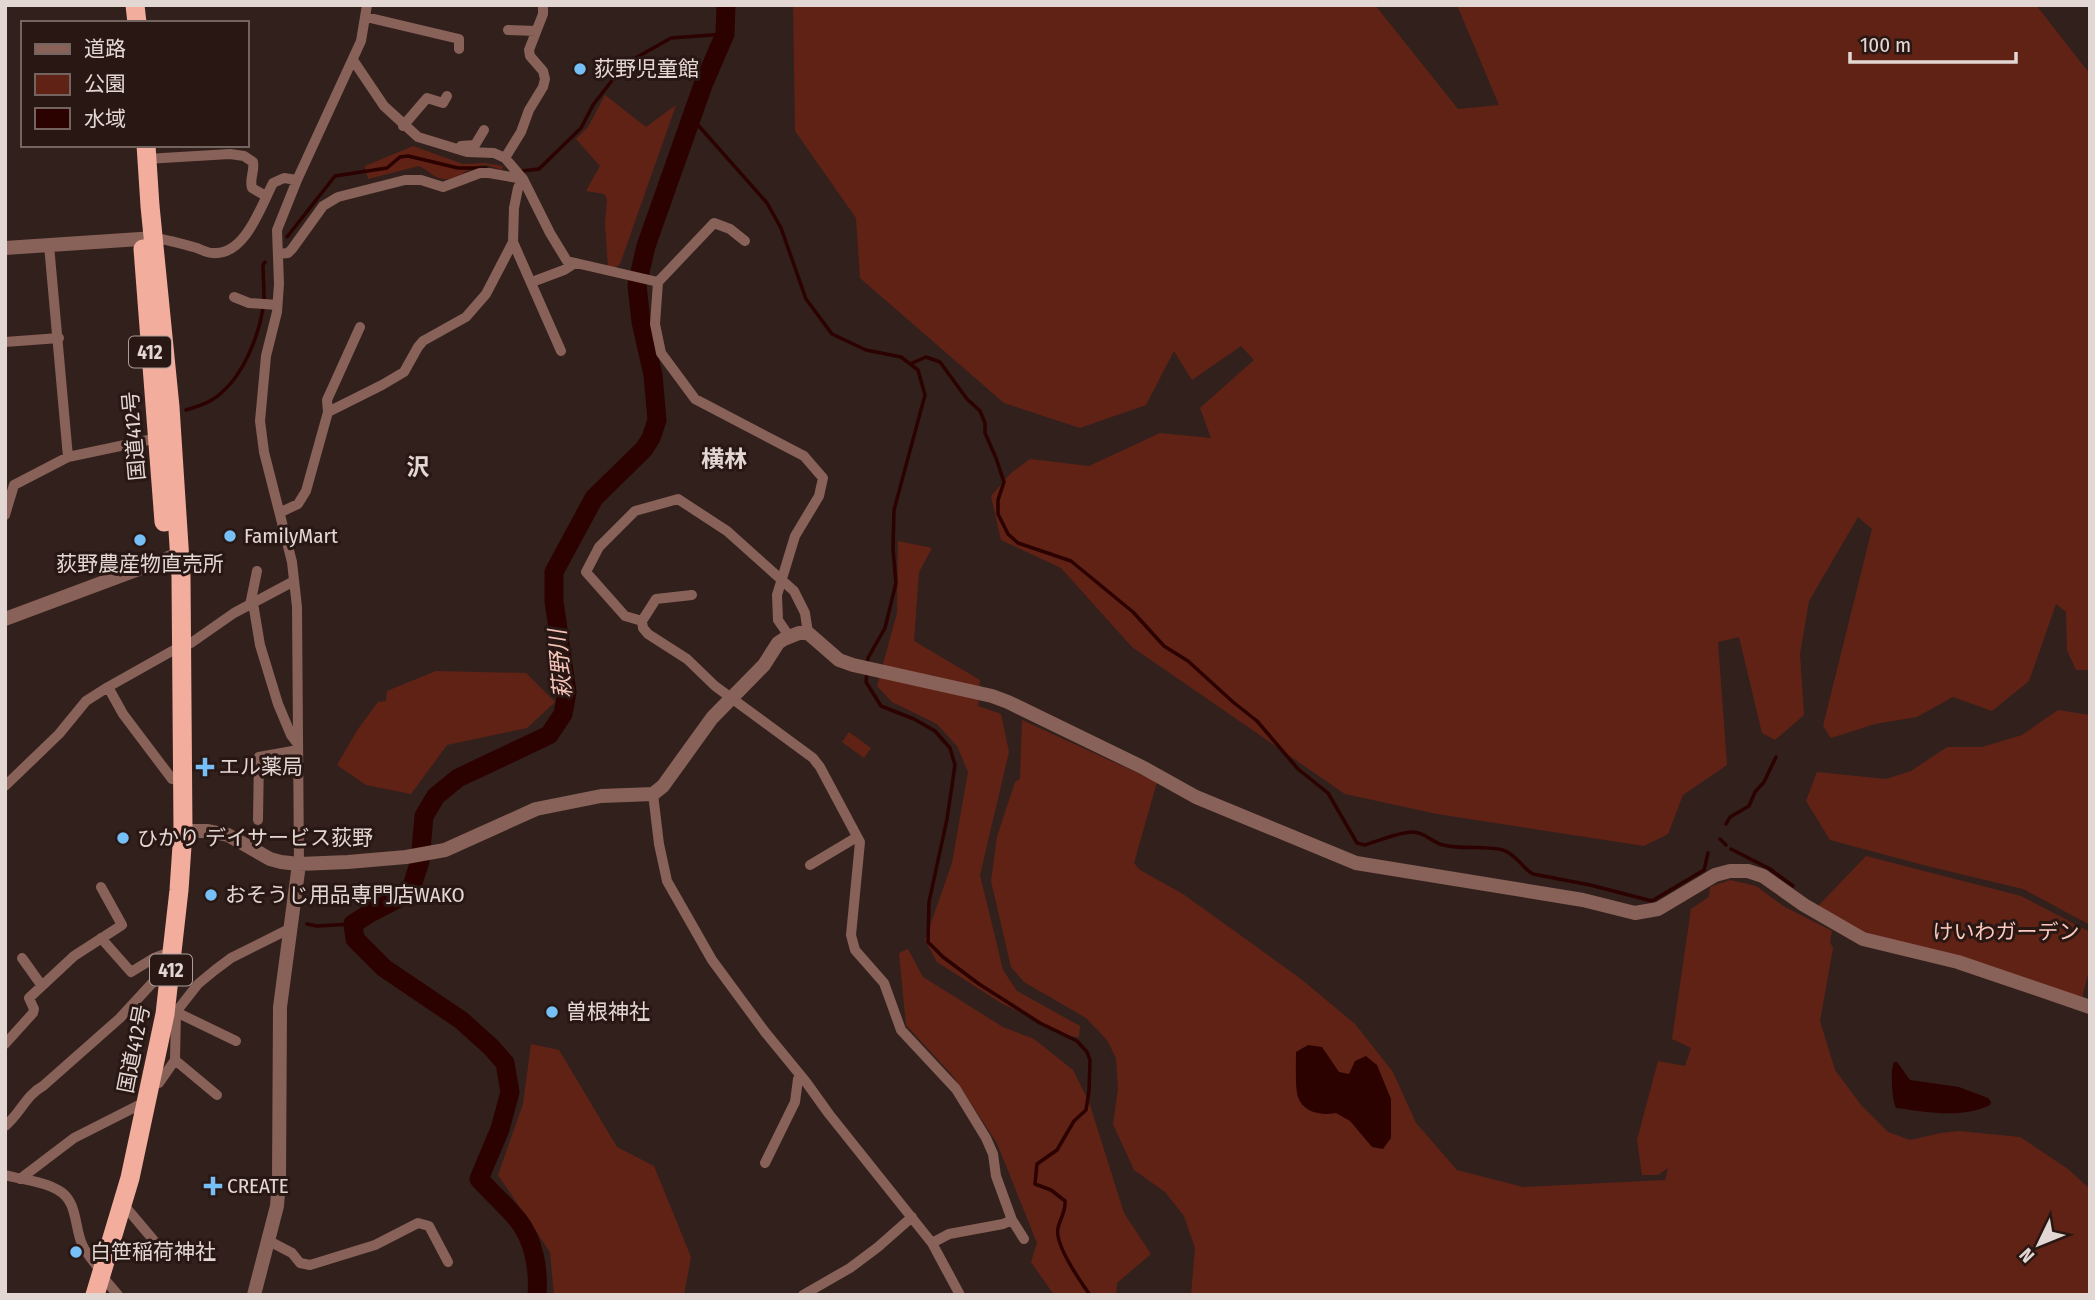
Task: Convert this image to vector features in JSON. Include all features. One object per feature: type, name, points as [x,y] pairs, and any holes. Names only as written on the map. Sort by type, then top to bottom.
[{"type":"highway","name":"国道412号","points":[[95,1295],[123,1204],[171,1013],[169,980],[183,831],[181,643],[158,438],[142,150]]},
{"type":"highway","name":"国道412号","points":[[148,238],[170,407],[173,557]]},
{"type":"street","points":[[506,159],[545,79],[530,57],[529,50],[543,14],[543,5]]},
{"type":"street","points":[[254,1295],[277,1206],[280,1007],[299,864],[297,607],[292,562],[264,452],[260,421],[266,356],[277,305],[277,230],[361,41],[366,11],[459,39]]},
{"type":"street","points":[[508,30],[536,31]]},
{"type":"street","points":[[353,60],[384,106],[418,138],[467,152],[494,153],[506,159],[520,176],[568,261],[654,281]]},
{"type":"street","points":[[404,126],[426,98],[444,103]]},
{"type":"street","points":[[452,148],[475,145],[484,130]]},
{"type":"street","points":[[142,150],[244,156],[253,162],[250,182],[252,188],[266,196]]},
{"type":"street","points":[[278,254],[288,253],[323,206],[338,197],[405,180],[421,180],[443,187],[480,173],[520,176]]},
{"type":"street","points":[[328,412],[404,372],[423,341],[466,317],[486,295],[513,242],[514,208],[520,176]]},
{"type":"street","points":[[5,248],[148,238],[167,240],[211,253],[225,252],[244,239],[273,183],[284,178],[297,180]]},
{"type":"street","points":[[745,241],[730,229],[714,223],[654,281],[655,324],[661,353],[695,399],[804,456],[822,478],[819,496],[795,536],[776,603],[778,620],[789,636]]},
{"type":"street","points":[[513,242],[561,351]]},
{"type":"street","points":[[49,245],[68,457]]},
{"type":"street","points":[[532,282],[564,270],[575,262]]},
{"type":"street","points":[[234,297],[249,303],[277,305]]},
{"type":"street","points":[[281,512],[298,504],[315,474],[328,412],[327,400],[335,372],[360,327]]},
{"type":"street","points":[[5,342],[59,338]]},
{"type":"street","points":[[5,516],[15,485],[68,457],[158,438]]},
{"type":"street","points":[[642,621],[625,616],[586,572],[599,547],[635,510],[672,499],[684,501],[727,531],[794,591],[805,613],[808,633],[839,660],[1008,702],[1142,767],[1196,797],[1356,863],[1583,900],[1635,913],[1658,909],[1715,875],[1748,871],[1763,876],[1804,905],[1863,939],[1958,962],[2090,1007]]},
{"type":"street","points":[[5,619],[173,557]]},
{"type":"street","points":[[257,571],[251,604],[260,645],[278,704],[298,747]]},
{"type":"street","points":[[5,786],[59,734],[86,701],[172,651],[181,643],[294,581]]},
{"type":"street","points":[[692,595],[656,599],[642,621],[643,628],[687,659],[715,686],[813,758],[820,767],[860,842],[851,936],[855,950],[884,983],[901,1030],[956,1088],[986,1138],[1012,1220],[1024,1239]]},
{"type":"street","points":[[183,831],[218,833],[250,839],[270,859],[281,862],[299,864],[406,857],[445,850],[536,810],[601,796],[653,794],[663,786],[731,697],[764,665],[778,643],[789,636],[808,633]]},
{"type":"street","points":[[108,687],[123,714],[172,779],[184,782]]},
{"type":"street","points":[[258,820],[259,757],[298,747]]},
{"type":"street","points":[[653,794],[667,881],[712,960],[765,1032],[932,1243],[955,1293]]},
{"type":"street","points":[[810,865],[857,837]]},
{"type":"street","points":[[5,1044],[33,1013],[29,998],[74,956],[125,923],[101,887]]},
{"type":"street","points":[[10,1178],[149,1092],[175,1060],[171,1013],[198,984],[231,958],[291,928]]},
{"type":"street","points":[[101,938],[131,972],[154,958],[173,951]]},
{"type":"street","points":[[22,958],[42,986]]},
{"type":"street","points":[[5,1126],[15,1118],[34,1091],[120,1018],[155,980],[169,980]]},
{"type":"street","points":[[171,1013],[236,1041]]},
{"type":"street","points":[[175,1060],[217,1096]]},
{"type":"street","points":[[765,1163],[795,1102],[800,1075]]},
{"type":"street","points":[[10,1178],[57,1189],[66,1196],[73,1206],[83,1247],[118,1295]]},
{"type":"street","points":[[123,1204],[161,1249]]},
{"type":"street","points":[[803,1295],[850,1268],[912,1217]]},
{"type":"street","points":[[932,1243],[949,1234],[1012,1220]]},
{"type":"street","points":[[268,1241],[292,1252],[300,1263],[310,1265],[375,1245],[418,1223],[429,1226],[448,1262]]},
{"type":"green space","points":[[793,5],[1375,5],[1458,109],[1499,105],[1457,5],[2036,5],[2090,74],[2090,670],[2076,670],[2067,650],[2066,612],[2056,604],[2029,681],[1992,711],[1953,697],[1917,717],[1875,724],[1831,738],[1823,726],[1872,529],[1858,517],[1809,601],[1800,654],[1804,715],[1775,740],[1762,733],[1739,637],[1718,642],[1727,765],[1683,795],[1668,834],[1644,846],[1437,814],[1345,794],[1132,647],[1061,568],[1001,540],[991,496],[1011,473],[1030,459],[1089,466],[1160,433],[1211,438],[1200,408],[1254,360],[1241,346],[1192,380],[1174,351],[1146,405],[1080,428],[1004,403],[860,278],[856,218],[795,131]]},
{"type":"green space","points":[[605,95],[646,127],[676,105],[620,264],[614,269],[608,268],[605,223],[607,199],[604,194],[586,191],[600,166],[576,139],[588,127]]},
{"type":"green space","points":[[413,146],[463,164],[503,166],[502,170],[480,165],[454,178],[443,179],[419,166],[368,179],[365,166]]},
{"type":"green space","points":[[898,541],[932,548],[919,572],[914,641],[980,680],[978,706],[1001,714],[1009,752],[980,875],[1003,970],[1017,991],[1080,1026],[1079,1037],[1070,1036],[1001,1003],[937,962],[925,940],[952,863],[968,772],[957,746],[937,724],[892,702],[877,686],[897,613]]},
{"type":"green space","points":[[436,671],[526,673],[555,702],[527,728],[447,745],[411,794],[366,785],[337,765],[378,702],[386,701],[387,691]]},
{"type":"green space","points":[[2058,710],[2090,715],[2090,925],[2023,889],[1830,840],[1806,801],[1817,772],[1886,779],[1911,771],[1947,747],[1982,747],[2022,735]]},
{"type":"green space","points":[[1022,720],[1157,782],[1134,863],[1140,870],[1183,894],[1301,979],[1355,1024],[1393,1072],[1416,1123],[1457,1170],[1523,1187],[1665,1180],[1668,1168],[1658,1175],[1642,1175],[1637,1140],[1658,1061],[1685,1066],[1691,1048],[1672,1039],[1691,909],[1709,897],[1710,887],[1730,880],[1756,886],[1783,906],[1832,931],[1830,942],[1833,948],[1820,1021],[1835,1070],[1861,1105],[1888,1132],[1910,1140],[1959,1131],[2020,1137],[2068,1169],[2090,1189],[2090,1295],[1191,1295],[1195,1248],[1184,1216],[1165,1192],[1134,1170],[1113,1124],[1118,1089],[1116,1058],[1107,1040],[1086,1018],[1024,982],[1011,967],[991,881],[997,837],[1015,782],[1020,779]]},
{"type":"green space","points":[[849,732],[871,748],[864,758],[842,742]]},
{"type":"green space","name":"けいわガーデン","points":[[1866,856],[2021,896],[2090,932],[2090,966],[2082,998],[1872,938],[1818,909]]},
{"type":"green space","points":[[908,949],[923,977],[1003,1027],[1034,1039],[1073,1070],[1089,1102],[1124,1213],[1151,1254],[1117,1283],[1116,1295],[1054,1295],[1031,1262],[1037,1243],[997,1143],[953,1076],[906,1025],[899,953]]},
{"type":"green space","points":[[531,1044],[559,1050],[617,1147],[654,1166],[691,1257],[684,1295],[554,1295],[550,1252],[498,1175],[523,1104]]},
{"type":"water","points":[[1308,1045],[1322,1047],[1339,1072],[1349,1074],[1355,1061],[1366,1056],[1377,1065],[1391,1099],[1391,1138],[1383,1149],[1372,1147],[1350,1121],[1336,1113],[1314,1112],[1304,1107],[1296,1088],[1296,1052]]},
{"type":"water","points":[[1894,1062],[1897,1062],[1910,1080],[1959,1087],[1988,1098],[1990,1105],[1956,1113],[1896,1108],[1892,1085]]},
{"type":"waterway","name":"萩野川","points":[[537,1295],[536,1266],[528,1237],[518,1220],[479,1179],[500,1129],[510,1092],[505,1063],[461,1020],[384,968],[355,939],[353,924],[397,899],[412,886],[420,861],[424,816],[436,796],[458,778],[549,735],[563,714],[567,692],[554,601],[554,572],[594,498],[644,449],[657,420],[653,375],[641,322],[637,285],[646,246],[703,85],[725,34],[726,5]]},
{"type":"waterway","points":[[522,171],[539,169],[581,128],[593,105],[617,74],[632,60],[671,38],[725,34]]},
{"type":"waterway","points":[[691,121],[698,125],[767,203],[781,228],[806,299],[832,334],[866,350],[901,357],[918,370],[925,395],[894,510],[896,583],[885,628],[867,664]]},
{"type":"waterway","points":[[287,237],[335,176],[387,168],[400,157],[408,156],[458,168],[486,168]]},
{"type":"waterway","points":[[186,410],[217,396],[230,384],[245,362],[263,310],[265,262]]},
{"type":"waterway","points":[[910,364],[926,357],[940,362],[967,399],[980,411],[985,423],[985,433],[1004,482],[998,500],[998,514],[1008,534],[1018,543],[1071,561],[1133,612],[1164,646],[1188,661],[1257,721],[1298,769],[1328,793],[1357,843],[1365,845],[1401,833],[1417,832],[1443,845],[1503,850],[1533,874],[1652,901],[1704,870],[1708,853]]},
{"type":"waterway","points":[[867,672],[866,682],[881,706],[935,731],[950,748],[955,765],[947,819],[929,902],[928,942],[979,984],[1040,1023],[1077,1041],[1090,1060],[1086,1110],[1074,1121],[1057,1150],[1037,1164],[1035,1184],[1051,1190],[1065,1201],[1058,1228],[1060,1243],[1090,1295]]},
{"type":"waterway","points":[[1726,824],[1730,817],[1749,806],[1776,757]]},
{"type":"waterway","points":[[1720,839],[1726,845]]},
{"type":"waterway","points":[[1731,849],[1770,869],[1793,886]]},
{"type":"waterway","points":[[307,924],[353,924]]},
{"type":"place","name":"荻野児童館","points":[[580,69]]},
{"type":"place","name":"FamilyMart","points":[[230,536]]},
{"type":"place","name":"荻野農産物直売所","points":[[140,540]]},
{"type":"place","name":"エル薬局","points":[[205,767]]},
{"type":"place","name":"ひかり デイサービス荻野","points":[[123,838]]},
{"type":"place","name":"おそうじ用品専門店WAKO","points":[[211,895]]},
{"type":"place","name":"曽根神社","points":[[552,1012]]},
{"type":"place","name":"CREATE","points":[[213,1186]]},
{"type":"place","name":"白笹稲荷神社","points":[[76,1252]]},
{"type":"district","name":"横林","points":[[724,459]]},
{"type":"district","name":"沢","points":[[418,467]]}]
